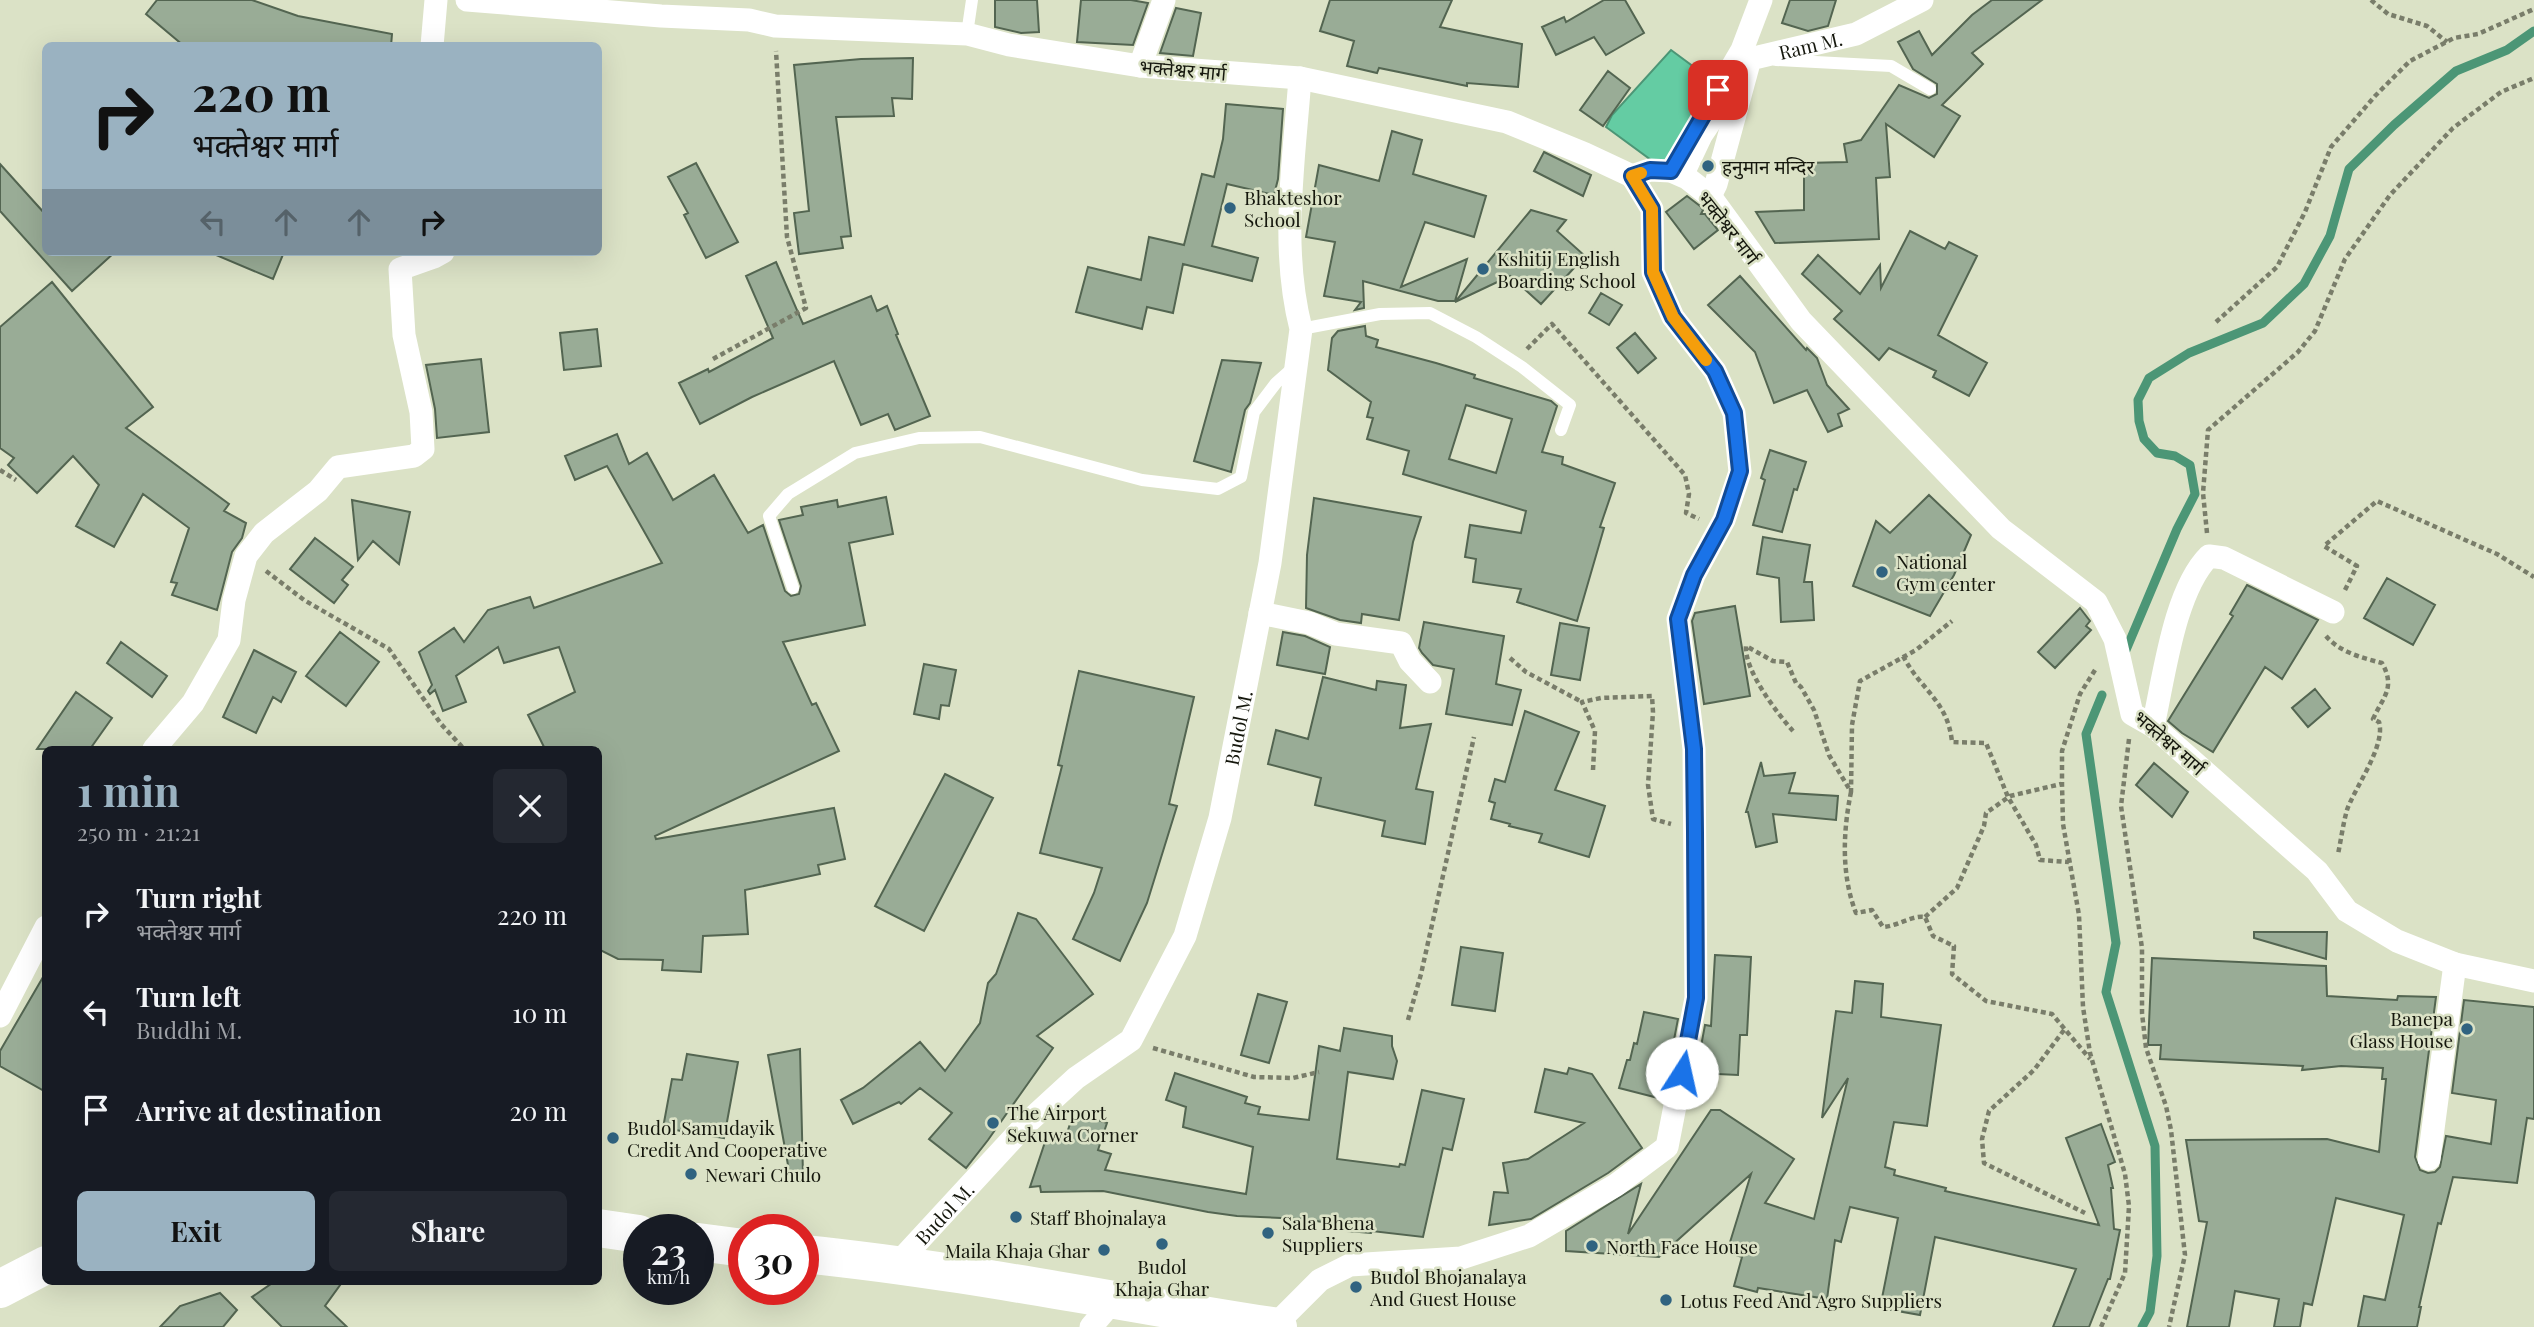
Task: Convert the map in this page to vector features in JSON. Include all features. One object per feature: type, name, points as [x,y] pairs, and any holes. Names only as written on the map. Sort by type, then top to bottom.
[{"type":"highway","points":[[602,1229],[623,1232]]},
{"type":"highway","points":[[819,1256],[898,1263],[1102,1314],[1276,1327]]},
{"type":"highway","points":[[0,1289],[42,1267]]},
{"type":"street","points":[[432,42],[436,0]]},
{"type":"street","name":"भक्तेश्वर मार्ग","points":[[467,0],[661,16],[749,10],[775,26],[967,34],[1009,46],[1140,66],[1300,78],[1507,122],[1632,176]]},
{"type":"street","points":[[1140,66],[1164,0]]},
{"type":"street","points":[[1276,1327],[1320,1280],[1350,1265],[1461,1258],[1529,1236],[1616,1185],[1667,1147],[1696,998],[1694,749],[1678,619],[1694,575],[1719,529],[1740,471],[1734,413],[1715,371],[1673,317],[1653,272],[1652,209],[1632,176],[1650,170],[1679,175],[1742,50],[1761,0]]},
{"type":"street","name":"Ram M.","points":[[1750,59],[1856,34],[1922,0]]},
{"type":"street","points":[[1710,196],[1716,184],[1750,59]]},
{"type":"street","name":"Budol M.","points":[[898,1263],[1028,1122],[1076,1078],[1131,1040],[1185,936],[1220,818],[1270,563],[1301,329],[1294,303],[1289,192],[1300,78]]},
{"type":"street","name":"भक्तेश्वर मार्ग","points":[[1679,175],[1710,196],[1801,321],[2001,529],[2096,602],[2115,639],[2132,714],[2153,726],[2317,871],[2347,911],[2397,941],[2455,964],[2534,981]]},
{"type":"street","points":[[156,746],[193,703],[229,640],[234,600],[246,556],[264,533],[318,491],[338,467],[414,456],[423,449],[421,412],[404,335],[400,269],[437,256]]},
{"type":"street","points":[[2153,726],[2178,613],[2208,556],[2224,558],[2333,612]]},
{"type":"street","points":[[1259,613],[1309,623],[1336,634],[1401,643],[1410,660],[1430,682]]},
{"type":"street","points":[[0,1016],[42,935]]},
{"type":"street","points":[[2429,1159],[2455,964]]},
{"type":"lane","points":[[967,34],[972,0]]},
{"type":"lane","points":[[1679,175],[1737,90],[1750,59],[1891,66],[1930,89]]},
{"type":"lane","points":[[1301,329],[1380,314],[1430,313],[1476,337],[1570,405],[1561,430]]},
{"type":"lane","points":[[793,588],[769,516],[788,494],[855,453],[919,438],[980,437],[1142,480],[1218,489],[1241,477],[1254,412],[1276,383],[1296,365]]},
{"type":"path","points":[[2371,0],[2388,14],[2427,26],[2447,42]]},
{"type":"path","points":[[2216,322],[2277,267],[2305,212],[2331,147],[2410,61],[2455,38],[2478,34],[2534,9]]},
{"type":"path","points":[[713,359],[806,308],[787,237],[775,26]]},
{"type":"path","points":[[2208,556],[2203,493],[2207,430],[2298,352],[2315,331],[2345,259],[2390,195],[2453,128],[2501,92],[2534,78]]},
{"type":"path","points":[[1515,363],[1552,324],[1685,475],[1689,494],[1686,513],[1719,529]]},
{"type":"path","points":[[0,470],[16,480]]},
{"type":"path","points":[[2338,855],[2347,810],[2374,753],[2381,730],[2379,722],[2373,719],[2389,691],[2388,675],[2382,663],[2349,652],[2325,634],[2328,620],[2355,575],[2357,566],[2324,545],[2377,501],[2497,554],[2534,577]]},
{"type":"path","points":[[246,556],[304,600],[389,649],[441,724],[461,746]]},
{"type":"path","points":[[1925,917],[1919,916],[1896,926],[1883,927],[1872,910],[1856,913],[1848,894],[1845,819],[1851,792],[1852,725],[1860,681],[1916,650],[1952,621]]},
{"type":"path","points":[[2101,1327],[2125,1273],[2129,1206],[2125,1174],[2093,1062],[2083,1007],[2079,915],[2063,824],[2062,751],[2080,694],[2115,639]]},
{"type":"path","points":[[1793,731],[1777,714],[1750,667],[1745,652],[1746,646],[1773,661],[1787,662],[1796,683],[1814,710],[1829,755],[1851,792]]},
{"type":"path","points":[[1903,656],[1933,695],[1950,723],[1952,742],[1986,743],[2008,797],[2036,845],[2040,860],[2069,862]]},
{"type":"path","points":[[1510,657],[1526,672],[1582,702],[1595,730],[1593,770]]},
{"type":"path","points":[[1582,702],[1601,698],[1652,696],[1648,785],[1653,820],[1695,832]]},
{"type":"path","points":[[2132,714],[2121,806],[2141,936],[2142,1013],[2146,1048],[2166,1106],[2171,1130],[2185,1255],[2169,1327]]},
{"type":"path","points":[[1408,1020],[1421,974],[1474,737]]},
{"type":"path","points":[[1925,917],[1957,888],[1984,826],[1986,813],[2008,797],[2062,784]]},
{"type":"path","points":[[1925,917],[1933,936],[1954,946],[1952,974],[1986,1001],[2052,1014],[2093,1062]]},
{"type":"path","points":[[2064,1030],[2034,1070],[1989,1111],[1982,1139],[1984,1163],[2085,1213]]},
{"type":"path","points":[[1131,1040],[1254,1077],[1293,1078],[1319,1072]]},
{"type":"shaded area","points":[[1671,50],[1706,76],[1713,94],[1666,162],[1658,165],[1606,127],[1612,115]]},
{"type":"building","points":[[157,0],[252,0],[298,16],[392,34],[391,42],[179,42],[146,14]]},
{"type":"building","points":[[995,0],[1037,0],[1039,32],[1021,33],[995,27]]},
{"type":"building","points":[[1081,0],[1131,0],[1148,3],[1133,45],[1077,42]]},
{"type":"building","points":[[1330,0],[1452,0],[1440,27],[1522,44],[1518,87],[1467,83],[1467,86],[1379,68],[1377,73],[1347,66],[1354,41],[1320,31]]},
{"type":"building","points":[[1604,0],[1625,0],[1644,33],[1606,55],[1594,37],[1556,55],[1542,27],[1564,17],[1566,22]]},
{"type":"building","points":[[1790,0],[1836,0],[1828,26],[1808,31],[1782,23]]},
{"type":"building","points":[[1992,0],[2042,0],[1972,53],[1983,64],[1942,105],[1960,116],[1934,157],[1886,124],[1890,177],[1876,178],[1879,239],[1775,243],[1756,212],[1804,210],[1804,163],[1847,162],[1844,144],[1861,140],[1899,85],[1929,98],[1937,94],[1937,84],[1913,69],[1898,42],[1919,31],[1932,55],[1972,15]]},
{"type":"building","points":[[1176,8],[1201,13],[1193,56],[1160,53]]},
{"type":"building","points":[[913,58],[912,99],[892,98],[894,116],[836,117],[851,236],[841,237],[843,248],[799,254],[794,213],[809,211],[794,65]]},
{"type":"building","points":[[1608,71],[1630,88],[1603,126],[1580,110]]},
{"type":"building","points":[[1226,104],[1283,109],[1278,179],[1274,195],[1227,184],[1212,246],[1258,258],[1252,281],[1183,264],[1173,313],[1147,307],[1142,329],[1076,312],[1088,267],[1141,280],[1149,237],[1184,245],[1202,174],[1214,177],[1223,139]]},
{"type":"building","points":[[1392,131],[1422,140],[1413,174],[1486,196],[1474,237],[1425,222],[1401,287],[1467,259],[1455,301],[1438,301],[1363,281],[1364,308],[1355,310],[1361,302],[1324,296],[1335,242],[1306,237],[1319,165],[1379,181]]},
{"type":"building","points":[[1544,152],[1591,175],[1583,196],[1534,171]]},
{"type":"building","points":[[696,163],[738,242],[706,258],[684,215],[688,213],[668,177]]},
{"type":"building","points":[[0,164],[42,211],[42,256],[111,256],[72,291],[0,211]]},
{"type":"building","points":[[1687,196],[1700,206],[1703,210],[1701,214],[1705,214],[1718,230],[1694,249],[1666,212]]},
{"type":"building","points":[[1531,210],[1566,220],[1557,231],[1585,256],[1541,304],[1510,276],[1455,302]]},
{"type":"building","points":[[1910,231],[1945,249],[1949,242],[1977,256],[1938,335],[1987,363],[1969,396],[1933,377],[1936,371],[1889,348],[1879,360],[1834,319],[1842,311],[1802,274],[1818,255],[1860,294],[1880,265],[1881,288]]},
{"type":"building","points":[[218,256],[282,256],[273,279]]},
{"type":"building","points":[[776,262],[803,324],[871,296],[877,311],[887,306],[898,334],[896,335],[930,416],[895,430],[888,414],[861,425],[834,361],[752,397],[700,424],[679,383],[708,369],[709,372],[773,338],[746,276]]},
{"type":"building","points":[[1740,276],[1806,350],[1807,348],[1817,358],[1827,385],[1849,409],[1838,414],[1842,426],[1828,432],[1807,390],[1774,403],[1755,352],[1708,305]]},
{"type":"building","points":[[52,282],[153,407],[126,428],[229,504],[224,511],[246,523],[242,538],[232,552],[217,610],[172,595],[177,583],[171,582],[189,528],[143,494],[114,547],[76,526],[99,485],[73,456],[37,493],[8,465],[14,458],[0,448],[0,327]]},
{"type":"building","points":[[1601,293],[1622,305],[1609,325],[1589,313]]},
{"type":"building","points":[[1365,326],[1366,336],[1378,340],[1376,347],[1475,375],[1474,378],[1551,401],[1557,406],[1542,452],[1563,457],[1562,464],[1615,483],[1600,527],[1604,528],[1577,621],[1517,602],[1521,589],[1473,582],[1476,559],[1465,557],[1470,525],[1521,533],[1526,511],[1403,474],[1409,451],[1367,439],[1373,418],[1367,417],[1371,402],[1328,370],[1332,338],[1338,331]],"holes":[[[1466,405],[1512,419],[1496,473],[1449,459]]]},
{"type":"building","points":[[597,329],[601,366],[564,370],[560,333]]},
{"type":"building","points":[[1635,333],[1656,358],[1638,373],[1617,348]]},
{"type":"building","points":[[481,359],[489,432],[437,438],[435,409],[426,365]]},
{"type":"building","points":[[1222,360],[1261,363],[1250,403],[1245,410],[1231,472],[1194,461]]},
{"type":"building","points":[[617,434],[629,464],[647,453],[673,500],[714,475],[748,533],[763,525],[785,591],[791,596],[799,594],[801,586],[779,520],[803,515],[801,507],[837,500],[838,507],[886,497],[893,534],[849,543],[865,625],[783,642],[812,705],[816,703],[839,751],[655,836],[656,839],[834,808],[845,859],[818,865],[820,874],[745,890],[748,934],[703,936],[701,972],[662,970],[663,960],[618,959],[602,951],[602,746],[544,746],[528,715],[575,692],[559,647],[504,663],[498,647],[456,676],[466,702],[443,711],[435,690],[430,694],[428,691],[432,685],[419,652],[454,628],[464,642],[488,610],[530,597],[534,608],[662,563],[607,466],[575,480],[565,456]]},
{"type":"building","points":[[1770,450],[1806,462],[1797,490],[1794,489],[1782,532],[1753,525],[1765,480],[1761,478]]},
{"type":"building","points":[[1929,495],[1971,535],[1954,575],[1930,616],[1853,586],[1876,521],[1890,533]]},
{"type":"building","points":[[1314,498],[1421,517],[1413,542],[1399,620],[1362,614],[1361,623],[1340,620],[1306,608],[1307,555]]},
{"type":"building","points":[[352,500],[410,512],[399,564],[373,541],[358,560]]},
{"type":"building","points":[[1763,537],[1810,545],[1804,582],[1812,582],[1814,620],[1781,622],[1779,578],[1757,574]]},
{"type":"building","points":[[315,538],[353,567],[342,580],[348,585],[334,603],[290,569]]},
{"type":"building","points":[[2387,578],[2435,605],[2413,645],[2364,618]]},
{"type":"building","points":[[2247,585],[2318,620],[2282,679],[2265,667],[2213,752],[2168,721],[2233,616],[2230,614]]},
{"type":"building","points":[[1735,606],[1750,696],[1704,704],[1692,621],[1695,613]]},
{"type":"building","points":[[2080,608],[2090,621],[2086,626],[2091,630],[2055,668],[2038,652]]},
{"type":"building","points":[[1424,622],[1504,636],[1496,684],[1521,690],[1512,725],[1446,714],[1454,669],[1433,665],[1422,653],[1419,648]]},
{"type":"building","points":[[1560,623],[1589,628],[1580,680],[1551,675]]},
{"type":"building","points":[[340,632],[379,662],[346,706],[306,676]]},
{"type":"building","points":[[1283,632],[1305,636],[1330,647],[1325,674],[1277,665]]},
{"type":"building","points":[[121,642],[167,676],[152,697],[107,663]]},
{"type":"building","points":[[254,650],[296,672],[281,702],[273,697],[256,733],[223,717]]},
{"type":"building","points":[[924,664],[956,670],[949,706],[941,705],[939,719],[914,714]]},
{"type":"building","points":[[1079,671],[1194,697],[1169,804],[1177,806],[1147,903],[1120,961],[1073,939],[1102,868],[1040,853],[1062,766],[1058,765]]},
{"type":"building","points":[[1323,677],[1376,690],[1377,681],[1406,685],[1400,728],[1431,724],[1416,789],[1433,792],[1425,844],[1382,836],[1385,821],[1315,805],[1321,778],[1268,764],[1276,730],[1308,739]]},
{"type":"building","points":[[2315,689],[2330,708],[2308,727],[2292,708]]},
{"type":"building","points":[[76,692],[112,718],[92,746],[42,746],[42,749],[37,749]]},
{"type":"building","points":[[1525,711],[1579,732],[1555,790],[1605,806],[1589,857],[1539,842],[1542,834],[1491,819],[1495,803],[1489,801],[1495,779],[1505,782]]},
{"type":"building","points":[[1761,762],[1764,776],[1795,773],[1789,793],[1838,796],[1836,820],[1773,814],[1777,842],[1756,847],[1746,812]]},
{"type":"building","points":[[2154,763],[2188,792],[2172,817],[2136,785]]},
{"type":"building","points":[[945,774],[993,798],[924,931],[875,906]]},
{"type":"building","points":[[1018,913],[1036,919],[1093,994],[1037,1036],[1053,1048],[988,1140],[966,1168],[929,1139],[952,1113],[920,1088],[901,1104],[899,1102],[853,1124],[841,1100],[863,1088],[920,1042],[945,1071],[980,1023],[988,983],[996,974]]},
{"type":"building","points":[[2254,932],[2327,932],[2326,959],[2254,938]]},
{"type":"building","points":[[1461,947],[1503,953],[1495,1011],[1452,1005]]},
{"type":"building","points":[[1715,955],[1751,957],[1747,1035],[1740,1035],[1738,1075],[1696,1073],[1705,1025],[1711,1026]]},
{"type":"building","points":[[2152,958],[2326,966],[2327,996],[2397,1000],[2398,996],[2436,997],[2415,1157],[2420,1170],[2428,1173],[2435,1172],[2440,1167],[2446,1136],[2491,1144],[2496,1100],[2452,1093],[2464,1000],[2534,1007],[2534,1119],[2527,1118],[2517,1183],[2453,1177],[2441,1224],[2438,1223],[2417,1327],[2358,1327],[2364,1296],[2385,1300],[2404,1215],[2336,1198],[2312,1305],[2304,1303],[2300,1327],[2274,1327],[2279,1299],[2235,1291],[2229,1327],[2187,1327],[2207,1222],[2199,1221],[2186,1140],[2327,1139],[2379,1152],[2386,1079],[2382,1079],[2383,1068],[2341,1066],[2302,1070],[2303,1066],[2160,1059],[2161,1045],[2148,1045]]},
{"type":"building","points":[[42,979],[42,1090],[0,1066],[0,1051]]},
{"type":"building","points":[[1855,981],[1883,984],[1881,1017],[1941,1025],[1927,1126],[1894,1122],[1885,1167],[1895,1170],[1894,1175],[1946,1188],[1945,1191],[2099,1225],[2066,1138],[2101,1124],[2115,1162],[2108,1165],[2113,1188],[2114,1229],[2120,1230],[2110,1279],[2089,1327],[2053,1327],[2076,1269],[1935,1237],[1920,1315],[1880,1308],[1898,1218],[1850,1207],[1841,1242],[1835,1240],[1827,1299],[1758,1288],[1757,1292],[1734,1286],[1742,1257],[1727,1252],[1751,1174],[1659,1257],[1566,1251],[1566,1231],[1641,1184],[1628,1234],[1711,1110],[1720,1110],[1794,1159],[1765,1203],[1814,1219],[1848,1078],[1822,1118],[1836,1011],[1852,1013]]},
{"type":"building","points":[[1258,994],[1287,1002],[1269,1063],[1241,1055]]},
{"type":"building","points":[[1644,1012],[1678,1019],[1668,1071],[1661,1071],[1667,1074],[1662,1099],[1619,1088],[1627,1060],[1630,1060],[1634,1043],[1637,1044]]},
{"type":"building","points":[[1344,1028],[1392,1036],[1397,1061],[1393,1079],[1348,1072],[1337,1159],[1399,1167],[1400,1164],[1405,1165],[1422,1090],[1464,1099],[1452,1150],[1443,1148],[1423,1237],[1348,1231],[1349,1226],[1303,1219],[1208,1212],[1103,1191],[1041,1192],[1040,1186],[1030,1187],[1048,1133],[1065,1139],[1074,1112],[1107,1123],[1098,1150],[1111,1154],[1105,1170],[1246,1194],[1253,1147],[1183,1127],[1186,1107],[1166,1100],[1175,1073],[1247,1097],[1245,1103],[1260,1107],[1258,1114],[1309,1120],[1319,1046],[1340,1051]]},
{"type":"building","points":[[800,1049],[803,1175],[790,1176],[768,1055]]},
{"type":"building","points":[[687,1054],[738,1062],[724,1138],[663,1128],[672,1079],[682,1080]]},
{"type":"building","points":[[1569,1068],[1592,1074],[1642,1148],[1608,1173],[1531,1219],[1489,1225],[1494,1192],[1508,1193],[1503,1163],[1528,1159],[1584,1123],[1535,1112],[1545,1069],[1567,1074]]},
{"type":"building","points":[[270,1285],[340,1285],[325,1306],[347,1327],[282,1327],[252,1297]]},
{"type":"building","points":[[220,1293],[237,1310],[223,1327],[160,1327],[180,1306]]},
{"type":"waterway","points":[[2126,650],[2177,529],[2195,494],[2190,465],[2175,456],[2157,453],[2144,439],[2139,421],[2138,400],[2149,378],[2189,353],[2263,323],[2304,284],[2330,236],[2349,169],[2456,71],[2507,50],[2534,31]]},
{"type":"waterway","points":[[2102,695],[2086,734],[2116,943],[2106,992],[2155,1146],[2157,1256],[2150,1312],[2142,1327]]},
{"type":"slow traffic","points":[[1641,173],[1632,176],[1652,209],[1653,272],[1673,317],[1706,360]]},
{"type":"place","name":"हनुमान मन्दिर","points":[[1708,166]]},
{"type":"place","name":"Bhakteshor School","points":[[1230,208]]},
{"type":"place","name":"Kshitij English Boarding School","points":[[1483,269]]},
{"type":"place","name":"National Gym center","points":[[1882,572]]},
{"type":"place","name":"Banepa Glass House","points":[[2467,1029]]},
{"type":"place","name":"The Airport Sekuwa Corner","points":[[993,1123]]},
{"type":"place","name":"Budol Samudayik Credit And Cooperative","points":[[613,1138]]},
{"type":"place","name":"Newari Chulo","points":[[691,1174]]},
{"type":"place","name":"Staff Bhojnalaya","points":[[1016,1217]]},
{"type":"place","name":"Sala Bhena Suppliers","points":[[1268,1233]]},
{"type":"place","name":"Budol Khaja Ghar","points":[[1162,1244]]},
{"type":"place","name":"North Face House","points":[[1592,1246]]},
{"type":"place","name":"Maila Khaja Ghar","points":[[1104,1250]]},
{"type":"place","name":"Budol Bhojanalaya And Guest House","points":[[1356,1287]]},
{"type":"place","name":"Lotus Feed And Agro Suppliers","points":[[1666,1300]]},
{"type":"route","points":[[1682,1073],[1696,998],[1695,832],[1694,749],[1678,619],[1694,575],[1724,520],[1740,471],[1734,413],[1715,371],[1673,317],[1653,272],[1652,209],[1632,176],[1650,170],[1671,171],[1718,90]]}]
